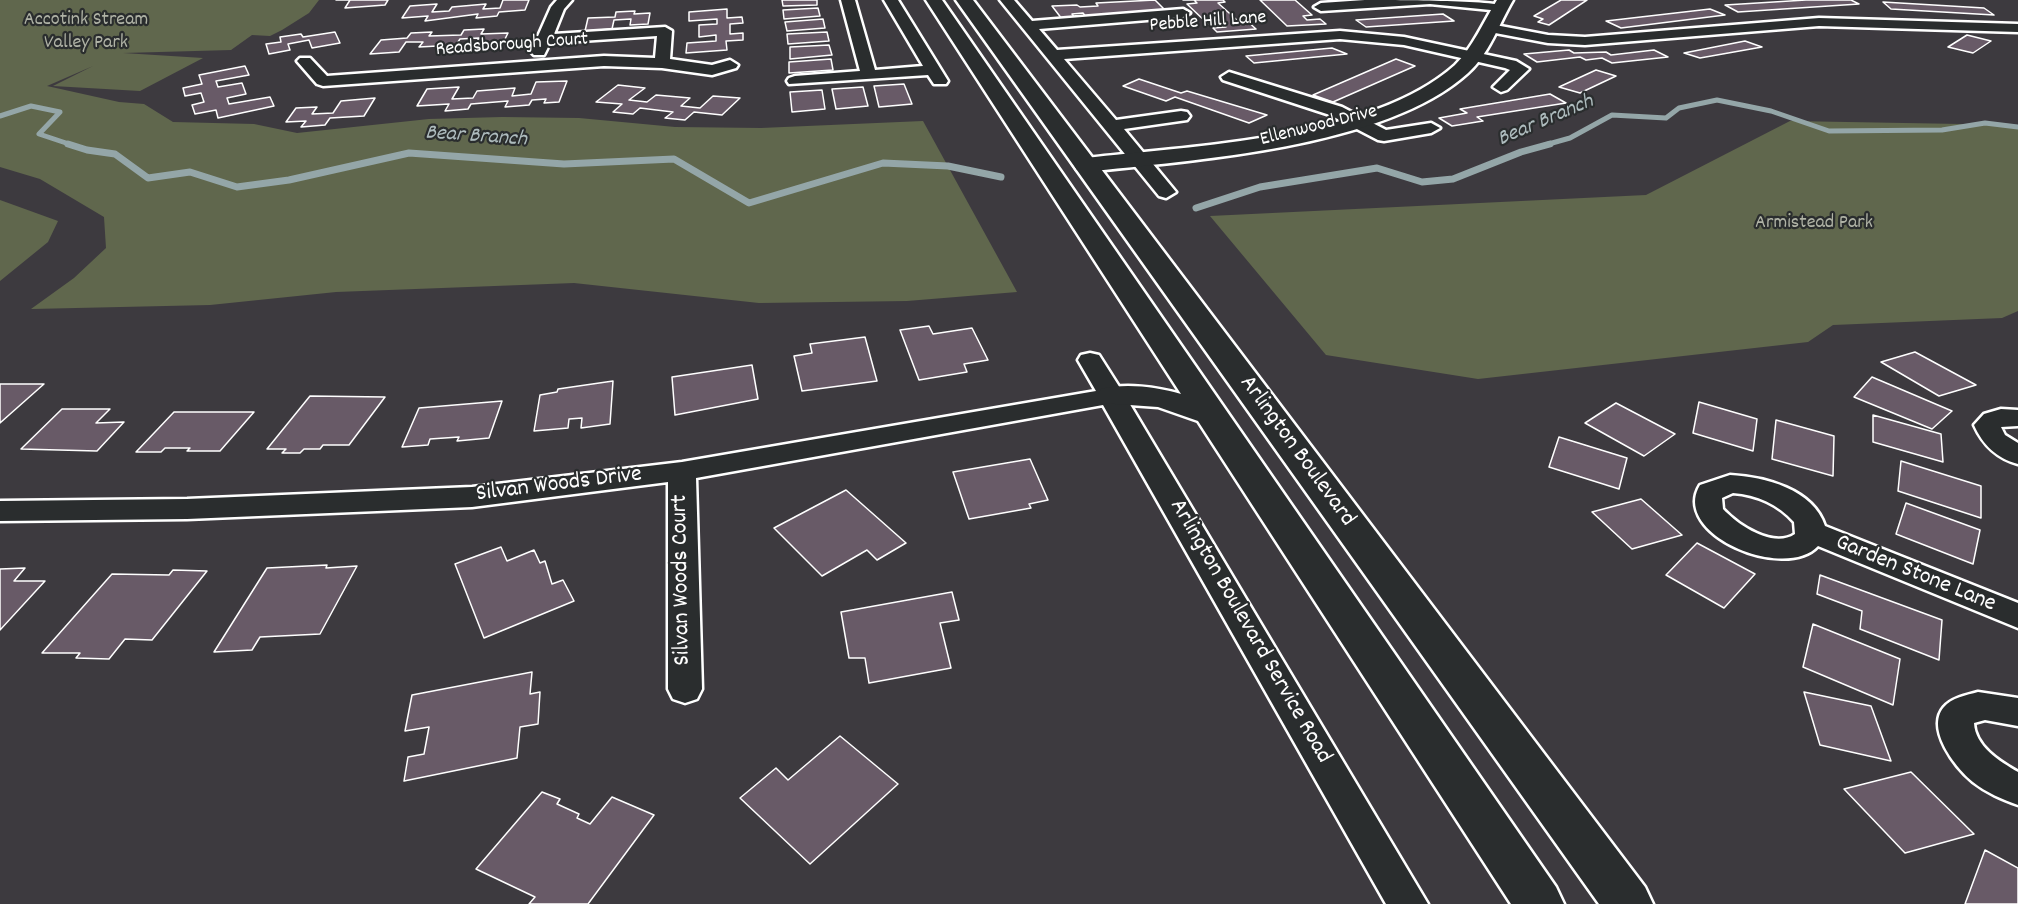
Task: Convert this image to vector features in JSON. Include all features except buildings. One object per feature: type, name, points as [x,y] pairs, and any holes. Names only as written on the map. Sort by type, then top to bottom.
[{"type":"main road","name":"Arlington Boulevard","points":[[934,0],[1539,904]]},
{"type":"main road","name":"Arlington Boulevard","points":[[964,0],[1629,904]]},
{"type":"main road","name":"Ellenwood Drive","points":[[1084,165],[1249,144],[1317,132],[1393,109],[1449,79],[1473,57],[1503,4]]},
{"type":"main road","points":[[1112,396],[1161,398],[1210,414]]},
{"type":"street","points":[[533,65],[558,7],[566,0]]},
{"type":"street","points":[[848,0],[869,76]]},
{"type":"street","points":[[795,81],[869,76],[936,77],[891,0]]},
{"type":"street","points":[[1007,0],[1166,192]]},
{"type":"street","points":[[1169,0],[1196,24]]},
{"type":"street","points":[[1316,4],[1430,0],[1503,4]]},
{"type":"street","points":[[1316,4],[1340,23]]},
{"type":"street","points":[[1029,26],[1183,13]]},
{"type":"street","points":[[1490,28],[1548,39],[1585,41],[1819,22],[2018,28]]},
{"type":"street","points":[[546,39],[665,31],[662,63]]},
{"type":"street","name":"Pebble Hill Lane","points":[[1052,55],[1340,35],[1404,41],[1521,69],[1501,87]]},
{"type":"street","name":"Readsborough Court","points":[[304,61],[323,81],[604,61],[662,63],[712,70],[730,65]]},
{"type":"street","points":[[1229,77],[1336,111],[1384,136],[1431,128]]},
{"type":"street","points":[[1111,126],[1181,116]]},
{"type":"street","name":"Arlington Boulevard Service Road","points":[[1090,360],[1408,904]]},
{"type":"street","name":"Silvan Woods Drive","points":[[0,511],[186,509],[472,497],[682,471],[1112,396]]},
{"type":"street","points":[[2018,418],[2001,417],[1992,420],[1987,425],[1988,432],[1994,440],[2018,455]]},
{"type":"street","name":"Silvan Woods Court","points":[[682,471],[685,689]]},
{"type":"street","name":"Garden Stone Lane","points":[[1813,533],[2018,616]]},
{"type":"street","points":[[2018,712],[1997,707],[1979,706],[1965,709],[1956,717],[1955,729],[1961,744],[1973,760],[1992,775],[2018,789]]},
{"type":"green space","name":"Accotink Stream Valley Park","points":[[0,0],[319,0],[309,13],[282,30],[270,36],[252,35],[231,50],[123,53],[203,58],[140,91],[53,86],[93,66],[47,86],[119,102],[144,104],[173,122],[254,124],[297,133],[429,119],[502,117],[579,118],[675,127],[761,128],[923,121],[1017,292],[907,301],[759,303],[574,283],[336,292],[210,305],[31,309],[74,278],[106,248],[104,217],[40,179],[0,167]]},
{"type":"green space","name":"Armistead Park","points":[[1790,121],[2018,125],[2018,311],[2002,318],[1833,325],[1808,342],[1478,379],[1326,355],[1210,216],[1646,195]]},
{"type":"green space","points":[[0,200],[58,221],[48,242],[0,281]]},
{"type":"waterway","name":"Bear Branch","points":[[1545,145],[1570,138],[1612,115],[1666,118],[1679,108],[1717,100],[1771,111],[1829,131],[1942,130],[1985,123],[2018,127]]},
{"type":"waterway","name":"Bear Branch","points":[[0,116],[31,106],[60,112],[39,134],[72,145]]},
{"type":"waterway","name":"Bear Branch","points":[[68,144],[87,150],[115,154],[148,178],[190,172],[237,187],[289,180],[409,153],[564,164],[674,159],[749,203],[883,163],[948,166],[1001,177]]},
{"type":"waterway","name":"Bear Branch","points":[[1196,208],[1260,187],[1377,168],[1422,182],[1453,179],[1521,152],[1550,144]]}]
